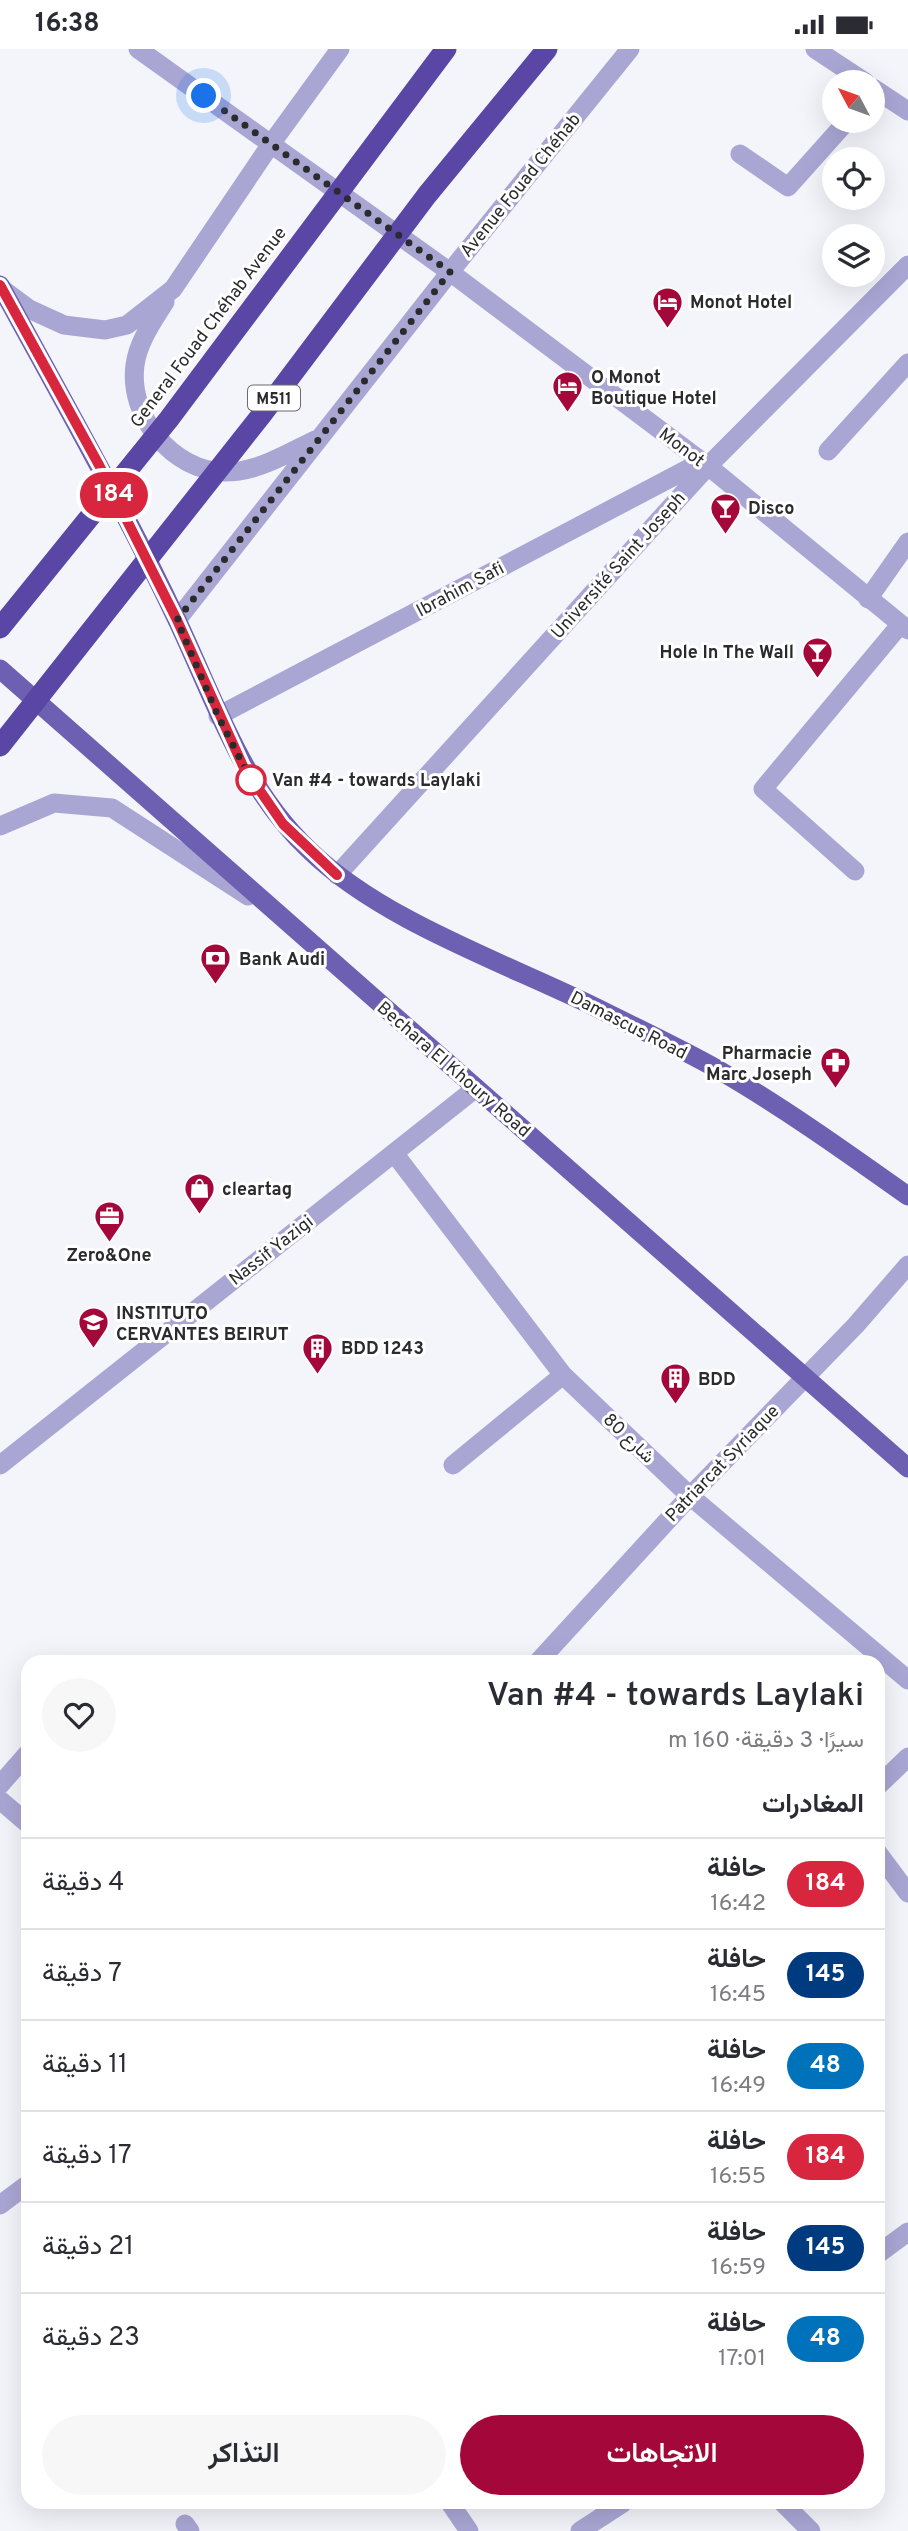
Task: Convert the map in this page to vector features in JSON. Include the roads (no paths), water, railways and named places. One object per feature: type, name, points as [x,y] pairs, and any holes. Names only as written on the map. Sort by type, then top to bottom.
[{"type":"highway","name":"General Fouad Chéhab Avenue","points":[[0,628],[169,419],[446,49]]},
{"type":"highway","name":"M511","points":[[0,746],[263,412],[427,195],[547,49]]},
{"type":"main road","name":"Damascus Road","points":[[1,287],[69,407],[177,620],[218,716],[261,796],[283,824],[337,875],[417,922],[717,1069],[801,1121],[908,1196]]},
{"type":"main road","name":"Bechara El Khoury Road","points":[[0,669],[908,1468]]},
{"type":"street","name":"Monot","points":[[138,49],[450,272],[704,464],[904,628]]},
{"type":"street","points":[[323,436],[262,467],[223,472],[186,462],[156,438],[138,403],[135,365],[148,328],[173,289],[271,144],[340,49]]},
{"type":"street","name":"Avenue Fouad Chéhab","points":[[177,620],[450,272],[630,49]]},
{"type":"street","points":[[814,49],[845,70]]},
{"type":"street","points":[[886,97],[908,111]]},
{"type":"street","points":[[740,154],[788,187],[836,133]]},
{"type":"street","name":"Université Saint Joseph","points":[[337,875],[704,464],[908,265]]},
{"type":"street","points":[[1,287],[29,309],[64,325],[105,330],[127,325],[173,289]]},
{"type":"street","points":[[828,451],[908,363]]},
{"type":"street","name":"Ibrahim Safi","points":[[218,716],[704,464]]},
{"type":"street","points":[[868,599],[908,542]]},
{"type":"street","points":[[855,871],[763,789],[904,628]]},
{"type":"street","points":[[0,826],[54,803],[112,808],[288,923]]},
{"type":"street","name":"Nassif Yazigi","points":[[0,1465],[44,1422],[476,1088]]},
{"type":"street","name":"شارع 80","points":[[394,1153],[563,1375],[690,1496],[878,1655]]},
{"type":"street","name":"Patriarcat Syriaque","points":[[544,1655],[908,1265]]},
{"type":"street","points":[[453,1465],[563,1375]]},
{"type":"street","name":"شارع 80","points":[[885,1661],[908,1680]]},
{"type":"street","points":[[885,1779],[908,1757]]},
{"type":"street","points":[[0,1785],[21,1761]]},
{"type":"street","points":[[0,1800],[21,1818]]},
{"type":"street","points":[[885,1862],[908,1893]]},
{"type":"street","points":[[0,2205],[21,2189]]},
{"type":"street","points":[[885,2249],[908,2232]]},
{"type":"street","points":[[454,2509],[469,2531]]},
{"type":"street","points":[[580,2531],[614,2509]]},
{"type":"street","points":[[789,2509],[811,2531]]},
{"type":"place","name":"Monot Hotel","points":[[667,329]]},
{"type":"place","name":"O Monot Boutique Hotel","points":[[568,414]]},
{"type":"place","name":"Disco","points":[[725,535]]},
{"type":"place","name":"Hole In The Wall","points":[[817,679]]},
{"type":"place","name":"Van #4 - towards Laylaki","points":[[251,780]]},
{"type":"place","name":"Bank Audi","points":[[216,986]]},
{"type":"place","name":"Pharmacie Marc Joseph","points":[[835,1090]]},
{"type":"place","name":"cleartag","points":[[199,1216]]},
{"type":"place","name":"Zero&One","points":[[109,1244]]},
{"type":"place","name":"INSTITUTO CERVANTES BEIRUT","points":[[93,1350]]},
{"type":"place","name":"BDD 1243","points":[[318,1375]]},
{"type":"place","name":"BDD","points":[[675,1406]]}]
